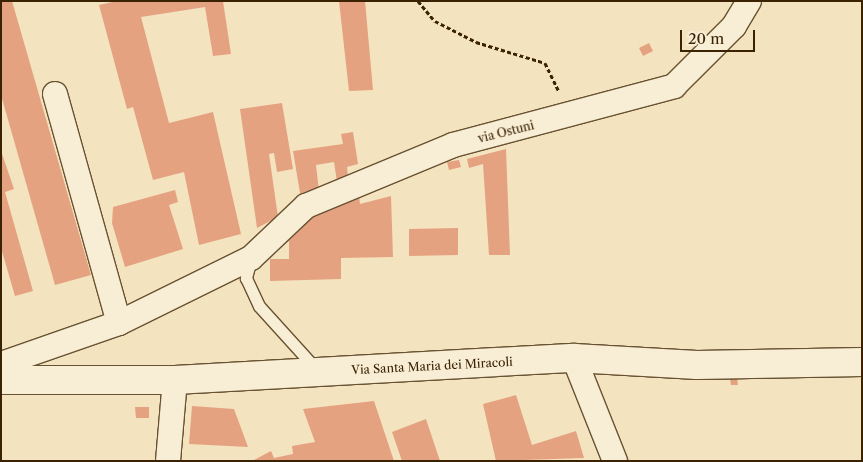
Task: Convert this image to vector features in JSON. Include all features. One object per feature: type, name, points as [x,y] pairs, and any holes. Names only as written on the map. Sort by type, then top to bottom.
[{"type":"street","name":"via Ostuni","points":[[1,364],[119,323],[251,258],[306,206],[453,145],[559,119],[674,86],[734,26],[749,1]]},
{"type":"street","points":[[55,94],[119,323]]},
{"type":"street","points":[[574,358],[615,461]]},
{"type":"street","name":"Via Santa Maria dei Miracoli","points":[[1,380],[175,380],[574,358],[697,365],[862,362]]},
{"type":"street","points":[[168,461],[175,380]]},
{"type":"lane","points":[[251,258],[246,278],[259,306],[319,372]]},
{"type":"path","points":[[418,1],[435,21],[476,42],[545,63],[561,95],[559,119]]},
{"type":"building","points":[[1,1],[12,1],[91,275],[55,285],[1,95]]},
{"type":"building","points":[[117,1],[223,1],[231,54],[213,56],[205,7],[141,17],[169,123],[213,112],[241,234],[199,245],[184,172],[153,180],[133,107],[127,109],[99,5]]},
{"type":"building","points":[[339,1],[365,1],[373,90],[349,91]]},
{"type":"building","points":[[649,43],[653,51],[643,56],[639,48]]},
{"type":"building","points":[[282,103],[293,169],[277,172],[274,153],[269,154],[278,217],[257,228],[240,109]]},
{"type":"building","points":[[353,132],[358,164],[347,167],[348,177],[337,182],[334,162],[316,165],[319,191],[301,199],[293,151],[343,144],[341,134]]},
{"type":"building","points":[[506,149],[510,255],[489,255],[483,164],[469,168],[467,159]]},
{"type":"building","points":[[1,151],[14,189],[5,192],[33,291],[15,296],[1,248]]},
{"type":"building","points":[[459,160],[461,167],[449,170],[447,162]]},
{"type":"building","points":[[175,190],[178,202],[169,205],[183,249],[125,267],[112,223],[113,207]]},
{"type":"building","points":[[359,195],[360,204],[391,196],[393,257],[341,258],[341,279],[270,281],[270,259],[289,259],[289,237],[309,216]]},
{"type":"building","points":[[458,228],[458,255],[409,256],[409,229]]},
{"type":"building","points":[[737,377],[738,385],[731,385],[730,378]]},
{"type":"building","points":[[516,395],[532,445],[576,431],[584,458],[496,461],[483,404]]},
{"type":"building","points":[[374,401],[394,461],[252,461],[271,451],[274,458],[293,454],[292,446],[315,442],[303,409]]},
{"type":"building","points":[[192,406],[234,409],[248,447],[189,444]]},
{"type":"building","points":[[135,407],[149,407],[149,418],[136,418]]},
{"type":"building","points":[[426,419],[440,461],[402,461],[392,432]]}]
